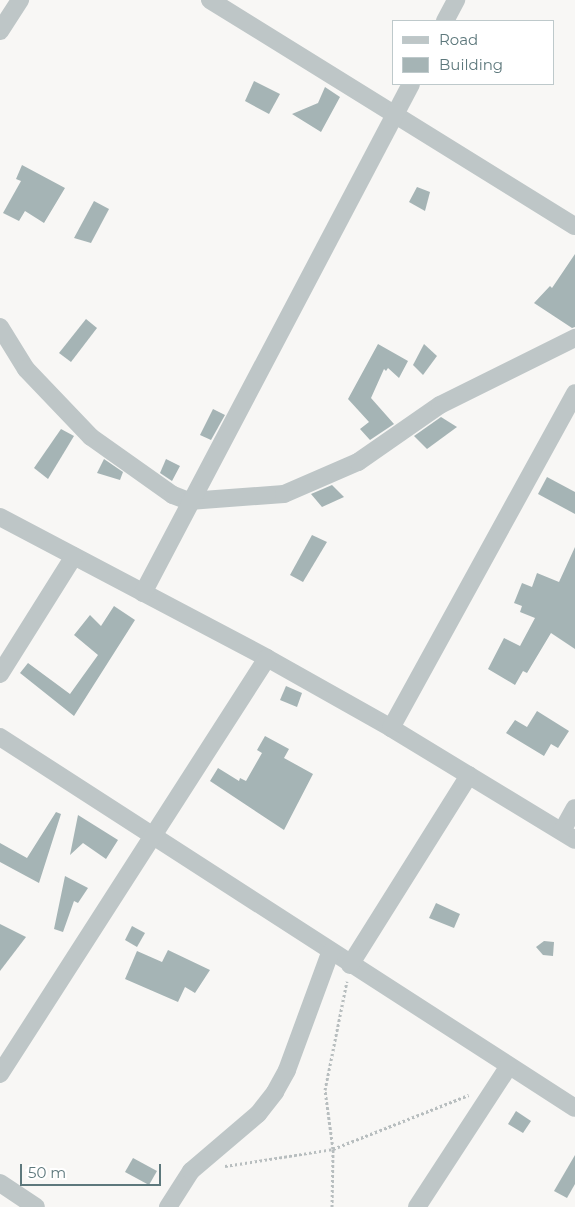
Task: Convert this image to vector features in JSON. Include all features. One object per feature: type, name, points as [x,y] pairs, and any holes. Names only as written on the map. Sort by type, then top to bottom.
[{"type":"street","points":[[0,31],[20,0]]},
{"type":"street","points":[[210,0],[575,226]]},
{"type":"street","points":[[446,20],[456,0]]},
{"type":"street","points":[[143,593],[189,500],[410,85]]},
{"type":"street","points":[[0,327],[26,369],[91,437],[173,495],[189,500],[284,494],[326,473],[358,462],[440,405],[575,338]]},
{"type":"street","points":[[391,728],[573,400]]},
{"type":"street","points":[[0,517],[267,658],[391,728],[569,835],[575,808]]},
{"type":"street","points":[[0,674],[74,556]]},
{"type":"street","points":[[0,1074],[152,834],[267,658]]},
{"type":"street","points":[[0,736],[350,965],[575,1108]]},
{"type":"street","points":[[350,965],[469,775]]},
{"type":"street","points":[[168,1207],[191,1171],[258,1114],[275,1092],[287,1070],[330,952]]},
{"type":"street","points":[[417,1207],[509,1066]]},
{"type":"street","points":[[0,1183],[36,1207]]},
{"type":"path","points":[[332,1207],[334,1149],[326,1090],[350,965]]},
{"type":"path","points":[[219,1167],[334,1149],[498,1084]]},
{"type":"building","points":[[254,81],[280,94],[269,114],[245,101]]},
{"type":"building","points":[[325,87],[340,97],[321,132],[292,114],[318,103]]},
{"type":"building","points":[[22,165],[65,188],[44,223],[25,211],[19,221],[3,213],[21,181],[16,179]]},
{"type":"building","points":[[417,187],[430,192],[425,211],[409,202]]},
{"type":"building","points":[[94,201],[109,209],[91,243],[74,238]]},
{"type":"building","points":[[575,254],[575,327],[572,328],[534,303],[550,286],[552,288]]},
{"type":"building","points":[[86,319],[97,328],[71,362],[59,353]]},
{"type":"building","points":[[378,344],[408,361],[399,378],[388,368],[386,371],[384,369],[371,398],[394,424],[370,440],[360,429],[369,422],[348,399]]},
{"type":"building","points":[[424,344],[437,356],[423,375],[413,365]]},
{"type":"building","points":[[213,409],[225,415],[211,440],[200,435]]},
{"type":"building","points":[[441,417],[457,427],[427,449],[414,436]]},
{"type":"building","points":[[61,429],[74,436],[48,479],[34,468]]},
{"type":"building","points":[[104,459],[123,472],[120,480],[97,473]]},
{"type":"building","points":[[166,459],[180,466],[172,481],[160,473]]},
{"type":"building","points":[[547,477],[575,492],[575,514],[538,494]]},
{"type":"building","points":[[332,485],[344,497],[322,507],[311,494]]},
{"type":"building","points":[[312,535],[327,542],[303,582],[290,575]]},
{"type":"building","points":[[575,547],[575,649],[551,633],[527,673],[523,671],[515,685],[488,669],[504,638],[520,646],[535,618],[520,612],[522,606],[514,603],[522,583],[532,587],[537,573],[559,582]]},
{"type":"building","points":[[114,606],[135,620],[74,716],[20,673],[28,663],[70,694],[98,655],[74,635],[90,615],[101,626]]},
{"type":"building","points":[[286,686],[302,693],[297,707],[280,700]]},
{"type":"building","points":[[537,711],[569,731],[558,748],[551,744],[544,756],[506,733],[515,720],[527,727]]},
{"type":"building","points":[[265,736],[289,749],[284,758],[313,774],[284,830],[210,781],[218,768],[239,781],[240,778],[246,781],[262,753],[257,750]]},
{"type":"building","points":[[56,812],[61,814],[39,883],[0,862],[0,843],[27,858]]},
{"type":"building","points":[[78,815],[118,840],[106,859],[83,843],[70,855]]},
{"type":"building","points":[[65,876],[88,888],[78,903],[74,901],[63,932],[54,929]]},
{"type":"building","points":[[436,903],[460,914],[454,928],[429,918]]},
{"type":"building","points":[[0,924],[26,937],[0,971]]},
{"type":"building","points":[[132,926],[145,933],[137,947],[125,940]]},
{"type":"building","points":[[544,941],[554,942],[553,956],[543,955],[536,947]]},
{"type":"building","points":[[168,950],[210,970],[195,993],[185,987],[178,1002],[125,979],[137,951],[162,962]]},
{"type":"building","points":[[516,1111],[531,1121],[523,1133],[508,1124]]},
{"type":"building","points":[[575,1155],[575,1184],[567,1198],[554,1191]]},
{"type":"building","points":[[133,1158],[157,1171],[149,1185],[125,1172]]}]
